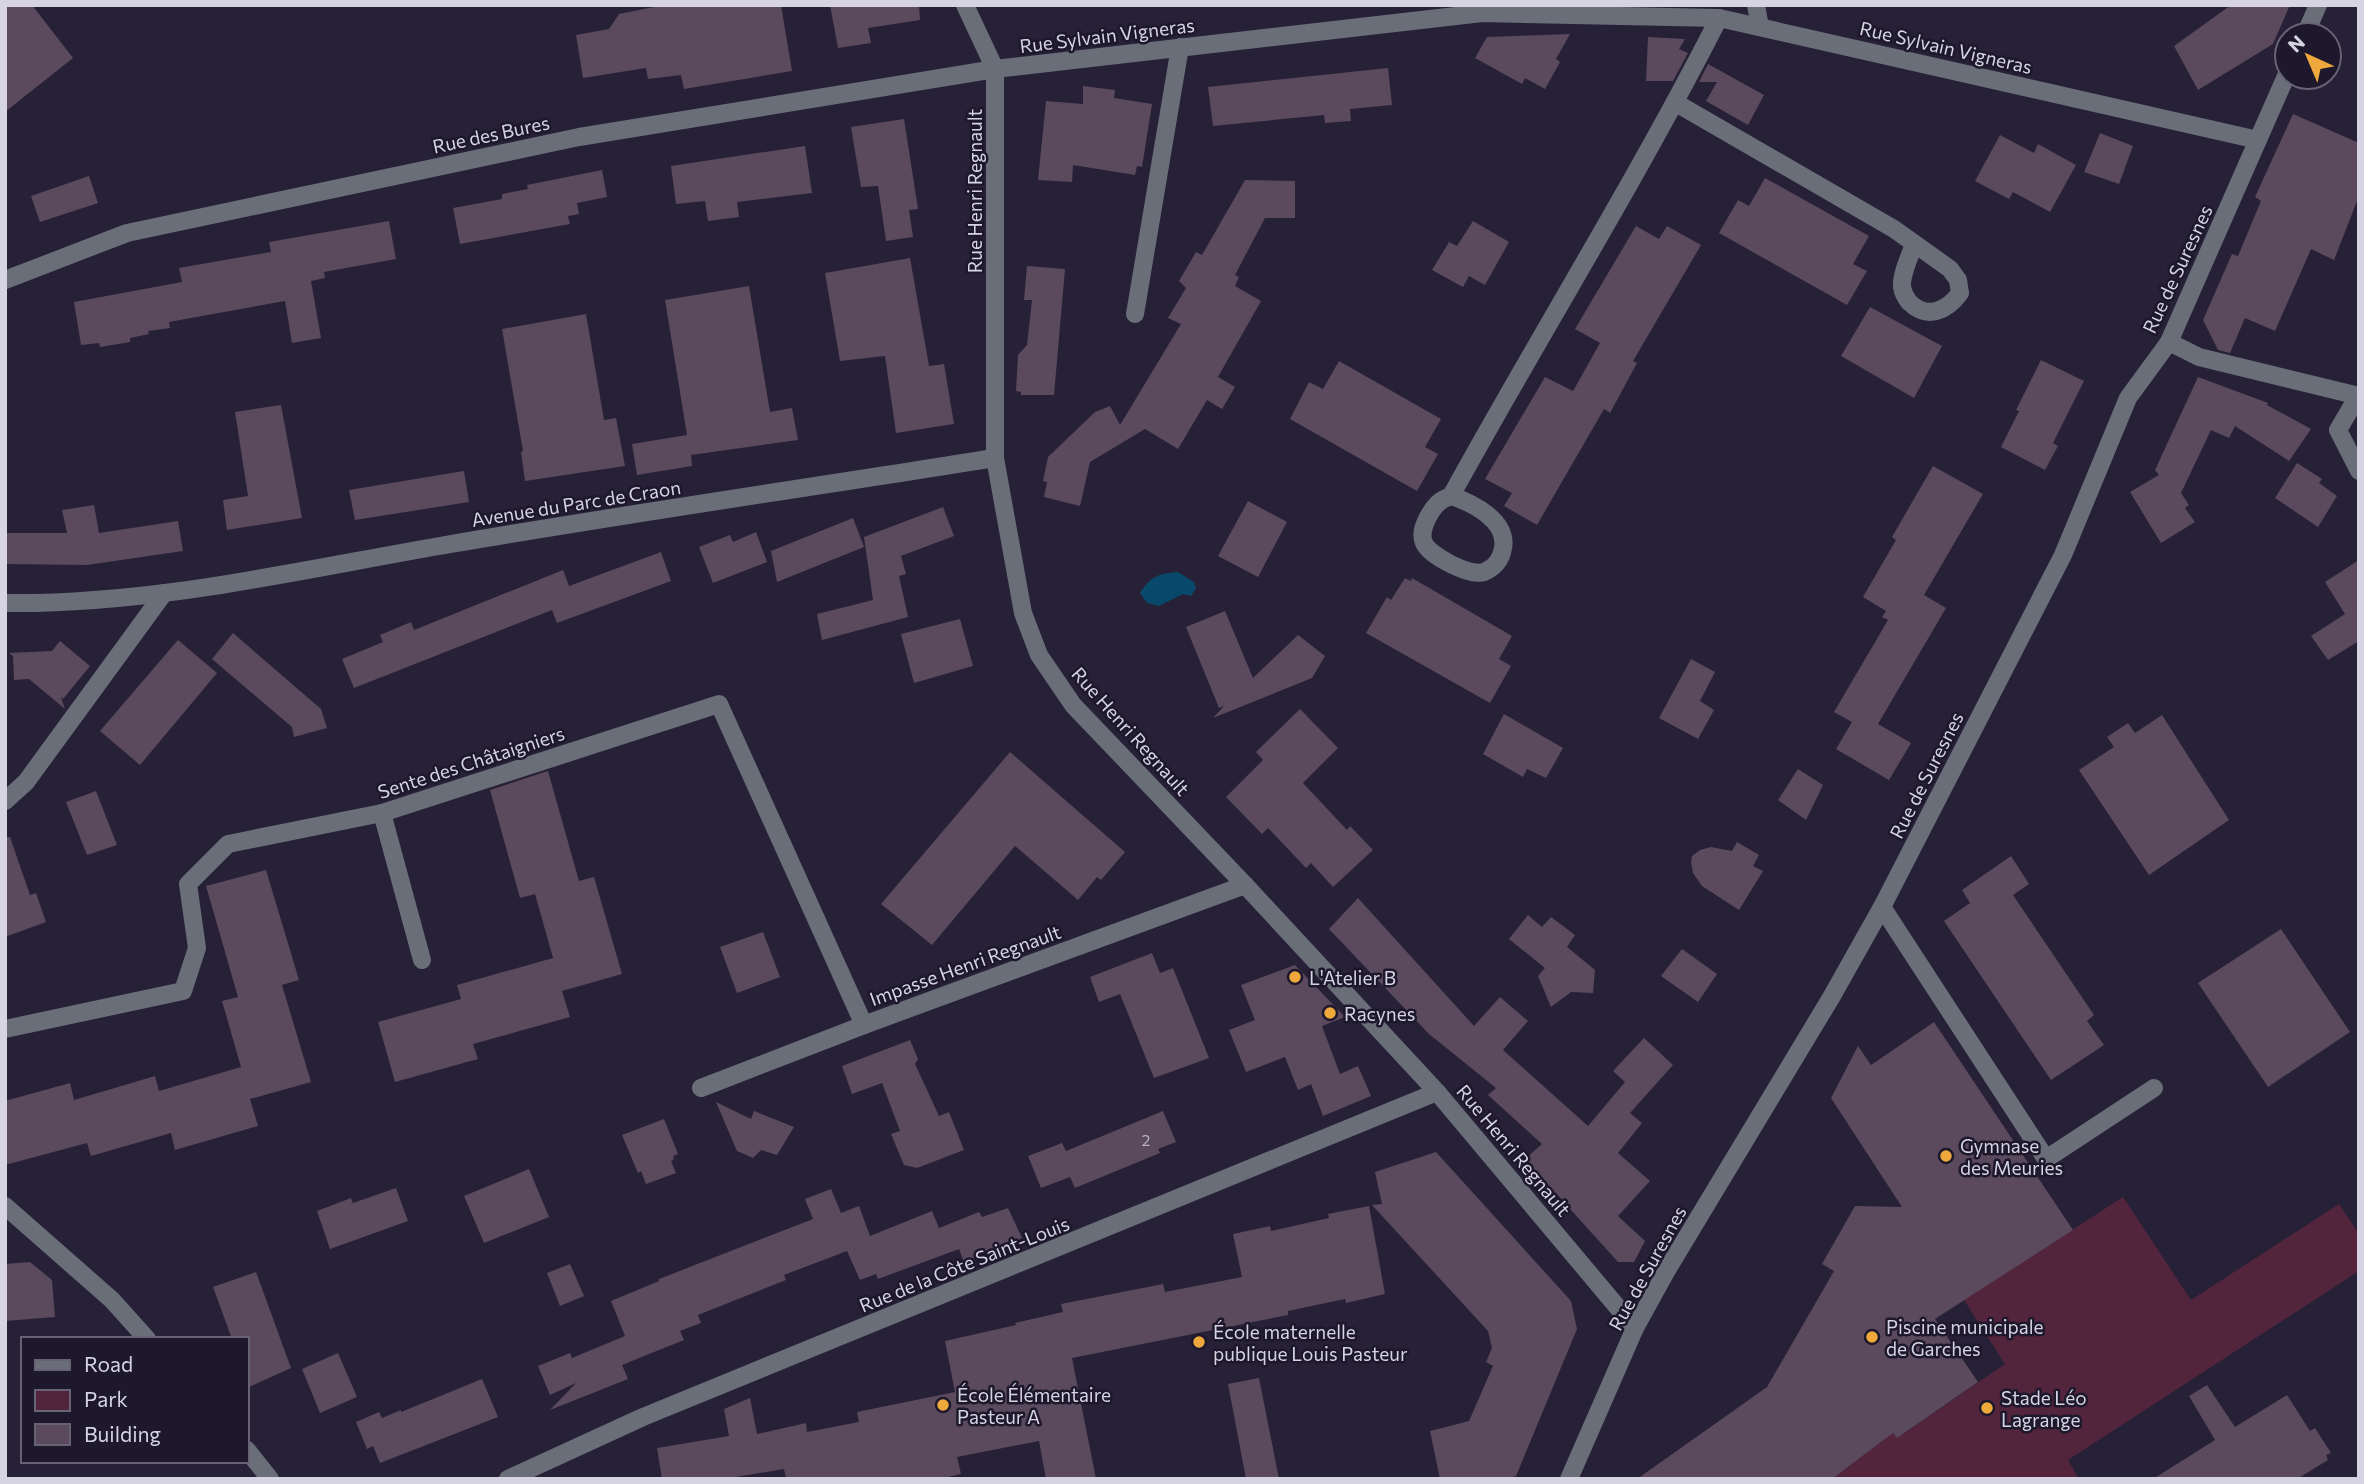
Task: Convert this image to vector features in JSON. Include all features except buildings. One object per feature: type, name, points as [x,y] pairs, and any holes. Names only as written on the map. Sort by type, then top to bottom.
[{"type":"street","name":"Rue Henri Regnault","points":[[965,5],[995,69],[995,458],[1023,613],[1039,655],[1073,705],[1437,1092],[1635,1328]]},
{"type":"street","points":[[1756,5],[1760,27]]},
{"type":"street","name":"Rue Sylvain Vigneras","points":[[995,69],[1180,47],[1399,14],[1719,18],[2258,140]]},
{"type":"street","points":[[1451,496],[1493,519],[1502,529],[1502,556],[1492,568],[1479,574],[1465,572],[1432,553],[1424,544],[1422,532],[1432,509],[1441,500],[1451,496],[1676,103],[1719,18]]},
{"type":"street","points":[[1135,314],[1180,47]]},
{"type":"street","name":"Rue des Bures","points":[[5,280],[127,233],[579,136],[995,69]]},
{"type":"street","name":"Rue de Suresnes","points":[[1569,1479],[1635,1328],[1832,996],[1882,906],[2063,555],[2128,398],[2169,342],[2280,91]]},
{"type":"street","points":[[1676,103],[1894,229],[1914,244]]},
{"type":"street","points":[[2169,342],[2199,357],[2359,396],[2338,430],[2359,471]]},
{"type":"street","name":"Avenue du Parc de Craon","points":[[5,603],[42,603],[164,593],[995,458]]},
{"type":"street","points":[[5,801],[26,782],[164,593]]},
{"type":"street","name":"Sente des Châtaigniers","points":[[5,1029],[183,992],[197,948],[188,884],[228,844],[382,813],[719,704],[864,1025]]},
{"type":"street","points":[[382,813],[422,960]]},
{"type":"street","name":"Impasse Henri Regnault","points":[[701,1088],[1245,885]]},
{"type":"street","points":[[1882,906],[2046,1159],[2154,1088]]},
{"type":"street","name":"Rue de la Côte Saint-Louis","points":[[508,1479],[643,1417],[1437,1092]]},
{"type":"street","points":[[5,1206],[112,1300],[145,1337]]},
{"type":"street","points":[[248,1451],[270,1479]]},
{"type":"green space","points":[[2123,1197],[2191,1300],[2339,1204],[2359,1234],[2359,1271],[2068,1460],[2079,1479],[1832,1479],[1893,1433],[1897,1438],[2005,1364],[1964,1300]]},
{"type":"water","points":[[1178,572],[1194,582],[1196,588],[1191,596],[1183,594],[1159,606],[1147,603],[1140,593],[1147,583],[1165,573]]},
{"type":"place","name":"L'Atelier B","points":[[1295,977]]},
{"type":"place","name":"Racynes","points":[[1330,1013]]},
{"type":"place","name":"Gymnase des Meuries","points":[[1946,1156]]},
{"type":"place","name":"Piscine municipale de Garches","points":[[1872,1337]]},
{"type":"place","name":"École maternelle publique Louis Pasteur","points":[[1199,1342]]},
{"type":"place","name":"École Élémentaire Pasteur A","points":[[943,1405]]},
{"type":"place","name":"Stade Léo Lagrange","points":[[1987,1408]]}]
